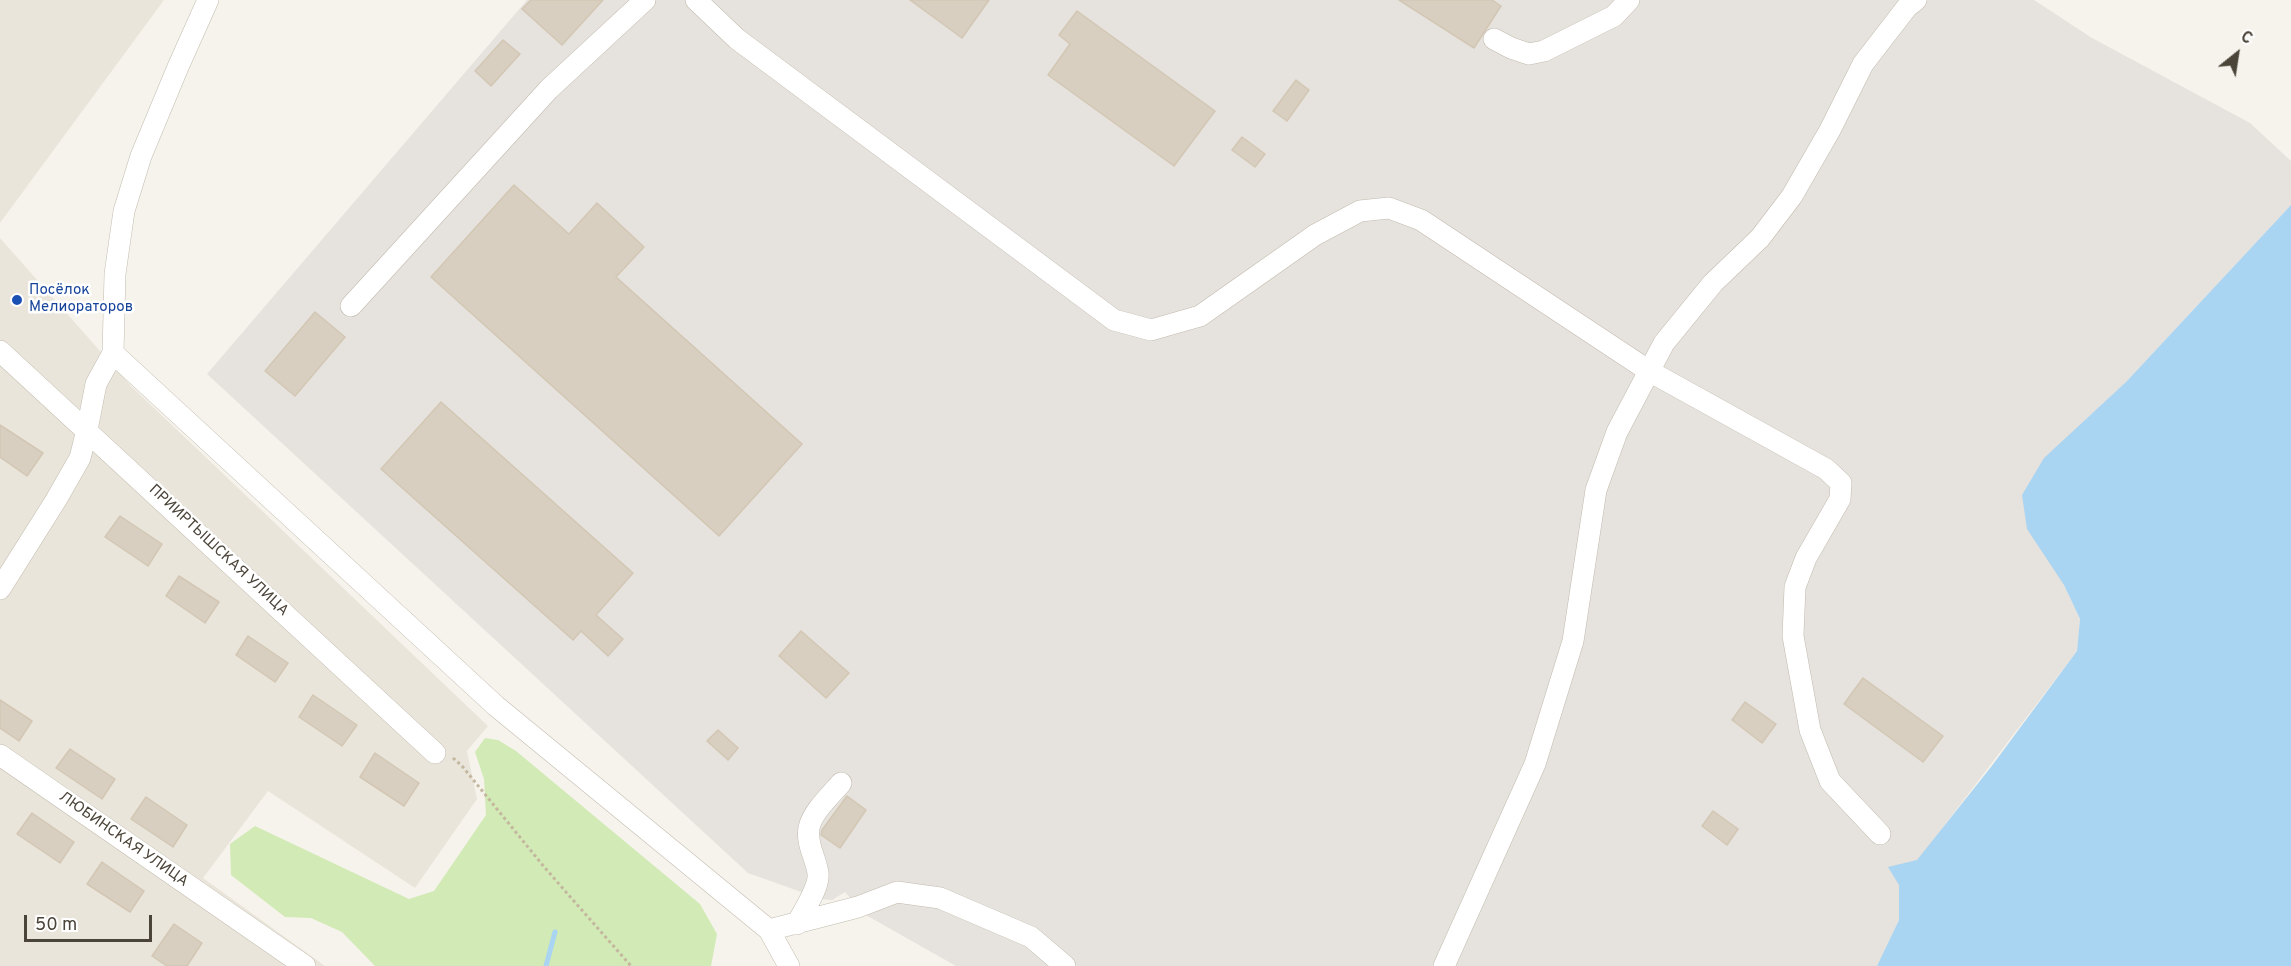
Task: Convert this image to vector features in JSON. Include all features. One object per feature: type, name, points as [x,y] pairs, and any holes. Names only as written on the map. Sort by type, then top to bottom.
[{"type":"street","points":[[0,589],[80,458],[96,384],[113,353],[116,274],[124,211],[141,156],[208,0]]},
{"type":"street","points":[[351,306],[549,89],[645,0]]},
{"type":"street","points":[[696,0],[737,39],[1114,320],[1151,330],[1200,316],[1315,235],[1360,211],[1389,208],[1421,220],[1649,371],[1826,469],[1841,483],[1840,499],[1806,558],[1795,586],[1793,636],[1810,730],[1830,781],[1880,834]]},
{"type":"street","points":[[1494,39],[1528,54],[1545,51],[1614,16],[1629,0]]},
{"type":"street","points":[[1444,966],[1535,764],[1573,641],[1596,490],[1617,432],[1664,343],[1713,283],[1760,238],[1792,196],[1830,130],[1863,64],[1907,7],[1916,0]]},
{"type":"street","name":"ПРИИРТЫШСКАЯ УЛИЦА","points":[[0,351],[435,753]]},
{"type":"street","points":[[113,353],[496,706],[643,830],[769,930],[785,958]]},
{"type":"street","name":"ЛЮБИНСКАЯ УЛИЦА","points":[[0,755],[305,966]]},
{"type":"street","points":[[797,924],[812,896],[819,876],[809,845],[809,829],[812,819],[841,783]]},
{"type":"street","points":[[769,930],[858,907],[897,892],[940,898],[1031,937],[1065,966]]},
{"type":"path","points":[[435,753],[451,756],[462,766],[595,927],[631,966]]},
{"type":"shaded area","points":[[0,0],[164,0],[0,223]]},
{"type":"shaded area","points":[[527,0],[2034,0],[2092,38],[2250,123],[2291,161],[2291,205],[2126,382],[2045,458],[2064,585],[2080,619],[2077,651],[1899,885],[1899,920],[1877,966],[956,966],[864,914],[845,892],[832,900],[821,899],[748,873],[207,374]]},
{"type":"shaded area","points":[[0,238],[131,386],[488,726],[467,751],[477,799],[415,888],[268,791],[203,878],[325,966],[0,966]]},
{"type":"green space","points":[[485,738],[498,740],[516,751],[700,904],[717,934],[711,966],[375,966],[342,932],[311,918],[285,917],[231,875],[230,844],[255,826],[409,899],[434,891],[486,815],[484,779],[475,752]]},
{"type":"water","points":[[2291,205],[2291,966],[1877,966],[1899,920],[1899,885],[1888,867],[1917,860],[1991,767],[2077,651],[2080,619],[2064,585],[2027,529],[2022,495],[2044,458],[2126,382]]},
{"type":"building","points":[[531,0],[603,0],[562,45],[522,9]]},
{"type":"building","points":[[910,0],[989,0],[962,38]]},
{"type":"building","points":[[1399,0],[1492,0],[1501,6],[1474,48]]},
{"type":"building","points":[[1077,11],[1215,111],[1174,166],[1048,75],[1070,44],[1059,35]]},
{"type":"building","points":[[503,40],[520,54],[491,86],[475,71]]},
{"type":"building","points":[[1296,80],[1309,90],[1287,121],[1273,111]]},
{"type":"building","points":[[1242,137],[1265,154],[1255,167],[1232,150]]},
{"type":"building","points":[[514,185],[569,234],[597,203],[644,247],[616,277],[802,444],[719,536],[431,277]]},
{"type":"building","points":[[315,312],[345,337],[295,396],[265,371]]},
{"type":"building","points":[[441,402],[633,573],[596,615],[623,639],[608,656],[581,631],[573,640],[381,469]]},
{"type":"building","points":[[0,425],[43,453],[27,476],[0,457]]},
{"type":"building","points":[[120,516],[162,544],[148,566],[105,537]]},
{"type":"building","points":[[179,576],[219,602],[205,623],[166,596]]},
{"type":"building","points":[[801,631],[849,673],[826,698],[779,656]]},
{"type":"building","points":[[248,636],[288,663],[275,682],[236,655]]},
{"type":"building","points":[[1863,678],[1943,736],[1923,762],[1844,704]]},
{"type":"building","points":[[313,695],[357,725],[342,746],[299,717]]},
{"type":"building","points":[[0,700],[32,721],[19,741],[0,728]]},
{"type":"building","points":[[1745,702],[1776,724],[1762,743],[1732,720]]},
{"type":"building","points":[[718,730],[738,748],[728,760],[707,741]]},
{"type":"building","points":[[70,749],[115,779],[102,799],[56,768]]},
{"type":"building","points":[[375,753],[419,783],[404,806],[360,777]]},
{"type":"building","points":[[847,796],[866,810],[840,848],[821,835],[822,830]]},
{"type":"building","points":[[146,797],[187,825],[173,847],[131,819]]},
{"type":"building","points":[[1713,811],[1738,829],[1727,845],[1702,826]]},
{"type":"building","points":[[32,813],[74,842],[60,863],[17,834]]},
{"type":"building","points":[[102,862],[144,891],[130,912],[87,884]]},
{"type":"building","points":[[174,924],[202,943],[187,966],[167,966],[152,956]]},
{"type":"waterway","points":[[546,966],[555,932]]},
{"type":"place","name":"Посёлок Мелиораторов","points":[[17,300]]}]
